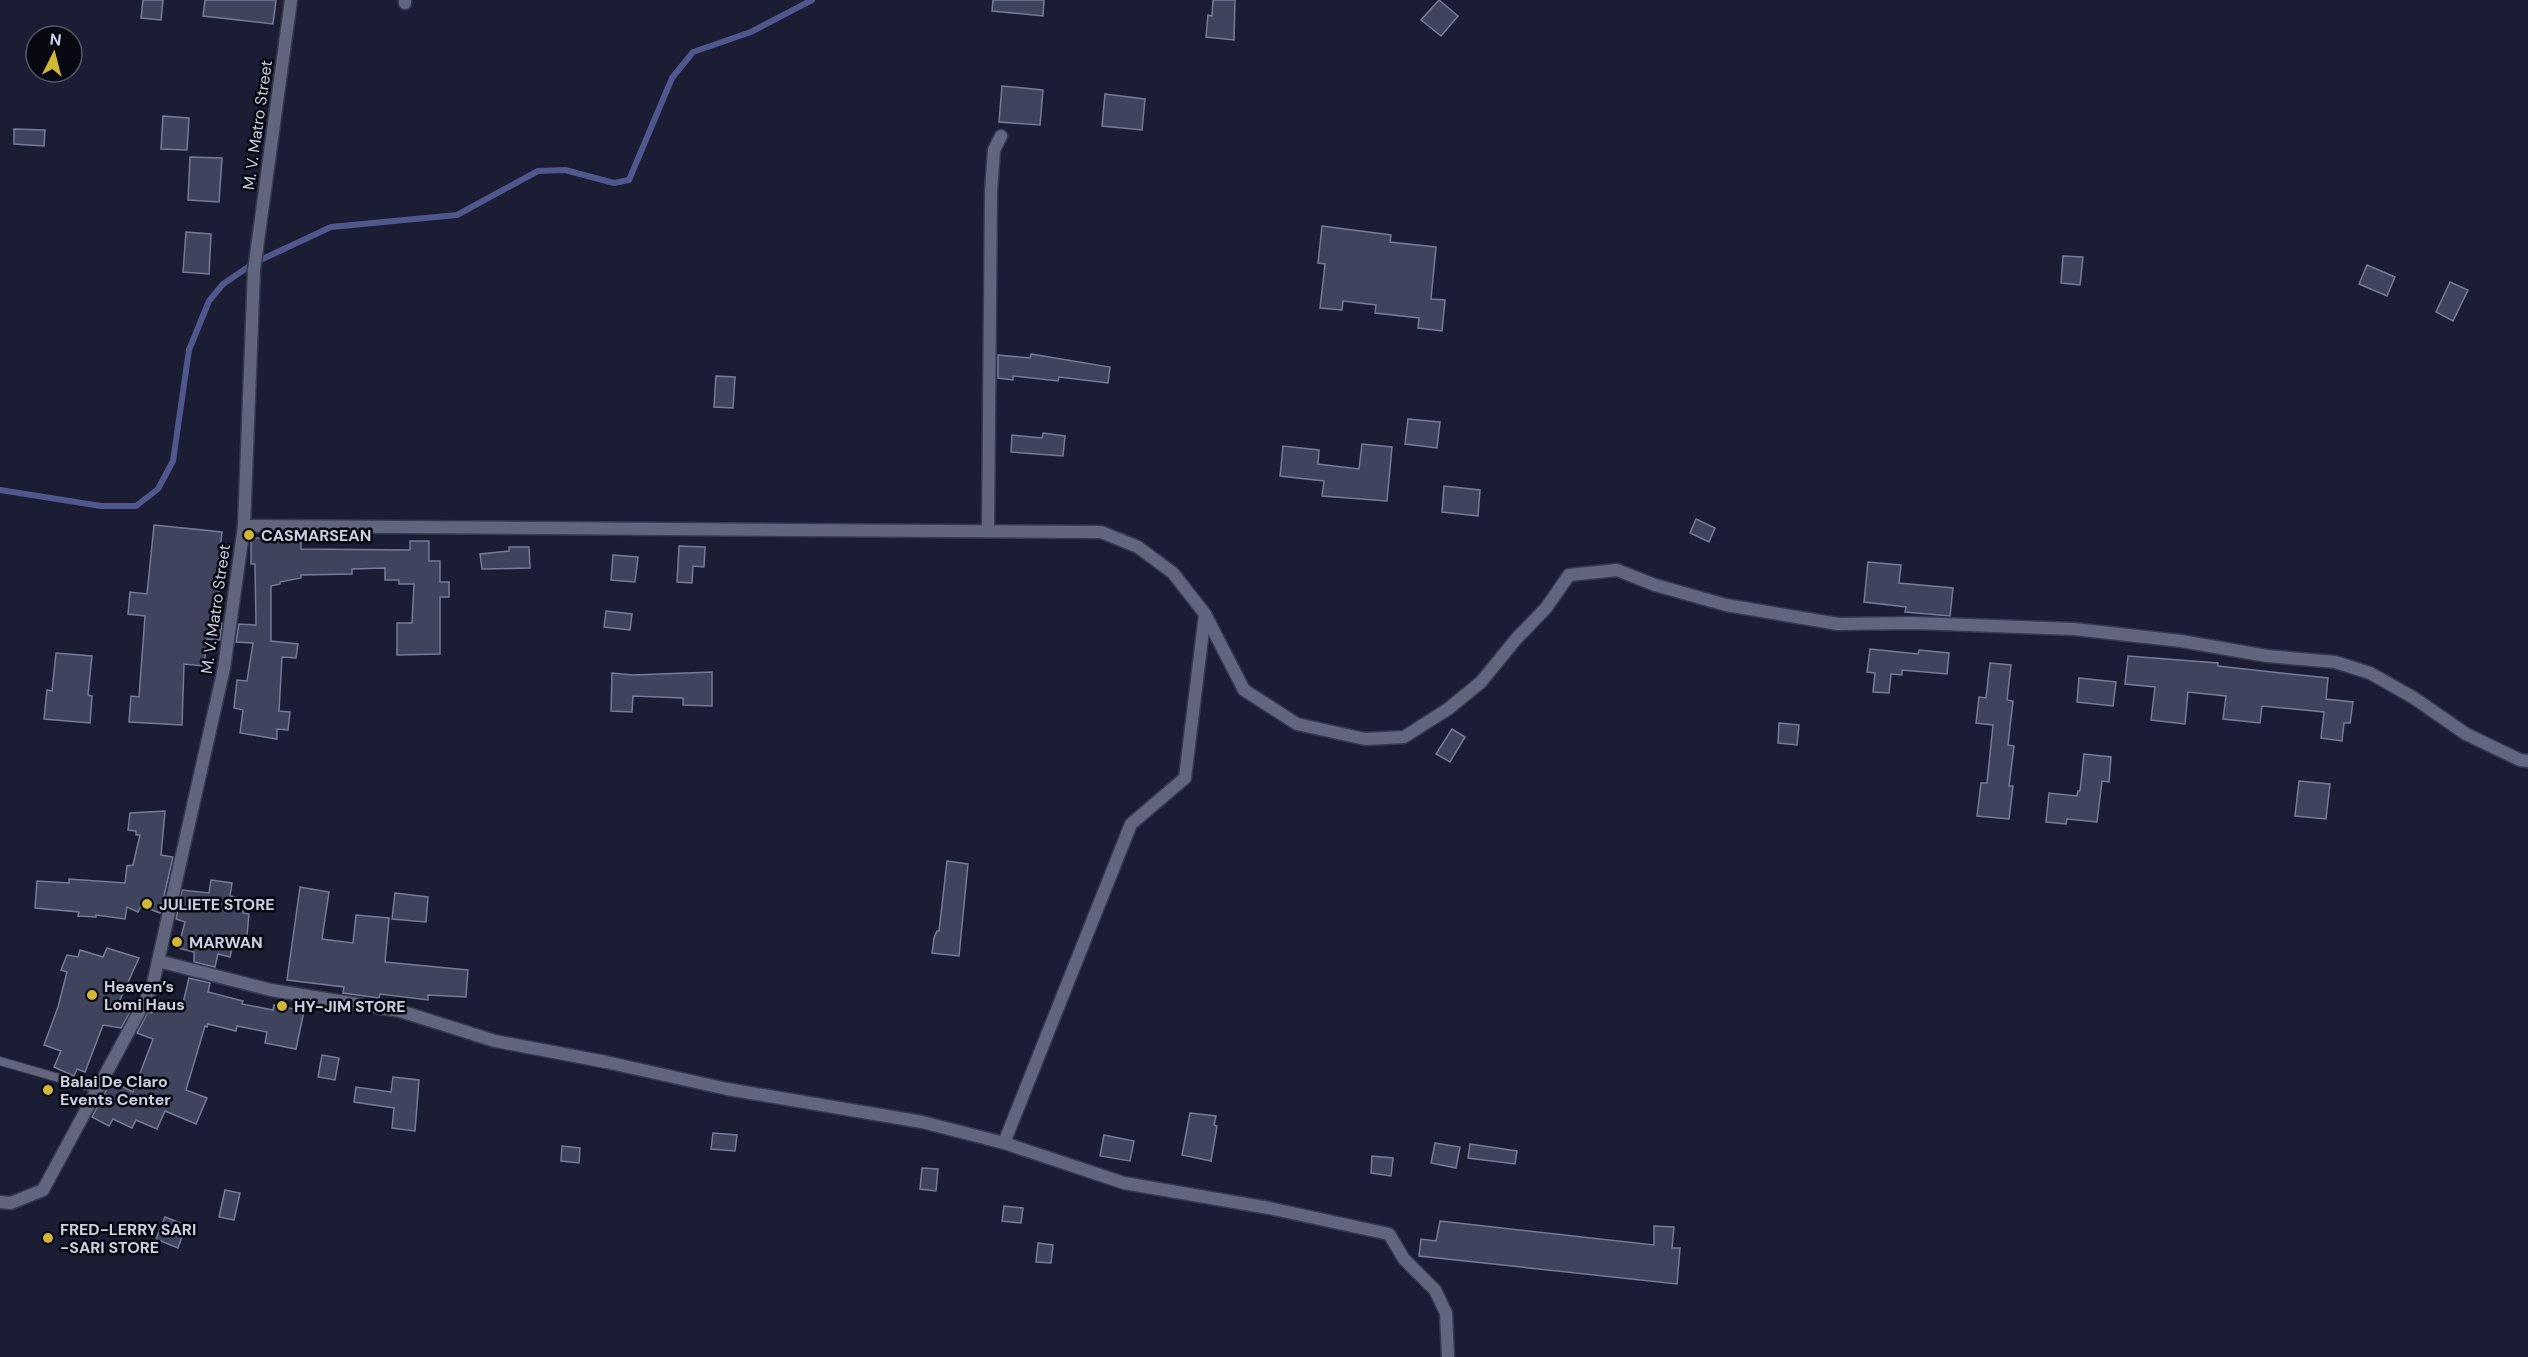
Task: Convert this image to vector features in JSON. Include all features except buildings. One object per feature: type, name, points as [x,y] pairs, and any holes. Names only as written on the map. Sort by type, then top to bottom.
[{"type":"street","name":"M. V. Matro Street","points":[[0,1202],[11,1203],[43,1190],[152,988],[224,668],[244,526],[254,270],[291,0]]},
{"type":"street","points":[[988,530],[991,191],[994,150],[1001,136]]},
{"type":"street","points":[[244,526],[1101,532],[1138,547],[1173,573],[1205,615],[1244,690],[1297,724],[1365,739],[1404,737],[1448,710],[1481,682],[1516,639],[1546,608],[1569,575],[1617,570],[1655,585],[1726,604],[1838,624],[1915,623],[2074,629],[2181,641],[2267,656],[2335,662],[2370,673],[2414,698],[2466,734],[2520,760],[2528,761]]},
{"type":"street","points":[[1004,1143],[1131,824],[1185,778],[1205,615]]},
{"type":"street","points":[[158,962],[271,990],[400,1011],[495,1041],[606,1062],[727,1089],[922,1122],[1004,1143],[1124,1183],[1269,1208],[1389,1234],[1404,1259],[1435,1290],[1446,1313],[1449,1357]]},
{"type":"lane","points":[[0,1061],[97,1089]]},
{"type":"waterway","points":[[0,490],[101,506],[136,506],[158,489],[173,461],[189,350],[209,301],[223,284],[254,263],[331,227],[457,215],[538,171],[565,170],[614,183],[629,180],[672,78],[693,52],[751,32],[812,0]]},
{"type":"place","name":"CASMARSEAN","points":[[249,535]]},
{"type":"place","name":"JULIETE STORE","points":[[147,904]]},
{"type":"place","name":"MARWAN","points":[[177,942]]},
{"type":"place","name":"Heaven’s Lomi Haus","points":[[92,995]]},
{"type":"place","name":"HY-JIM STORE","points":[[282,1006]]},
{"type":"place","name":"Balai De Claro Events Center","points":[[48,1090]]},
{"type":"place","name":"FRED-LERRY SARI -SARI STORE","points":[[48,1238]]}]
